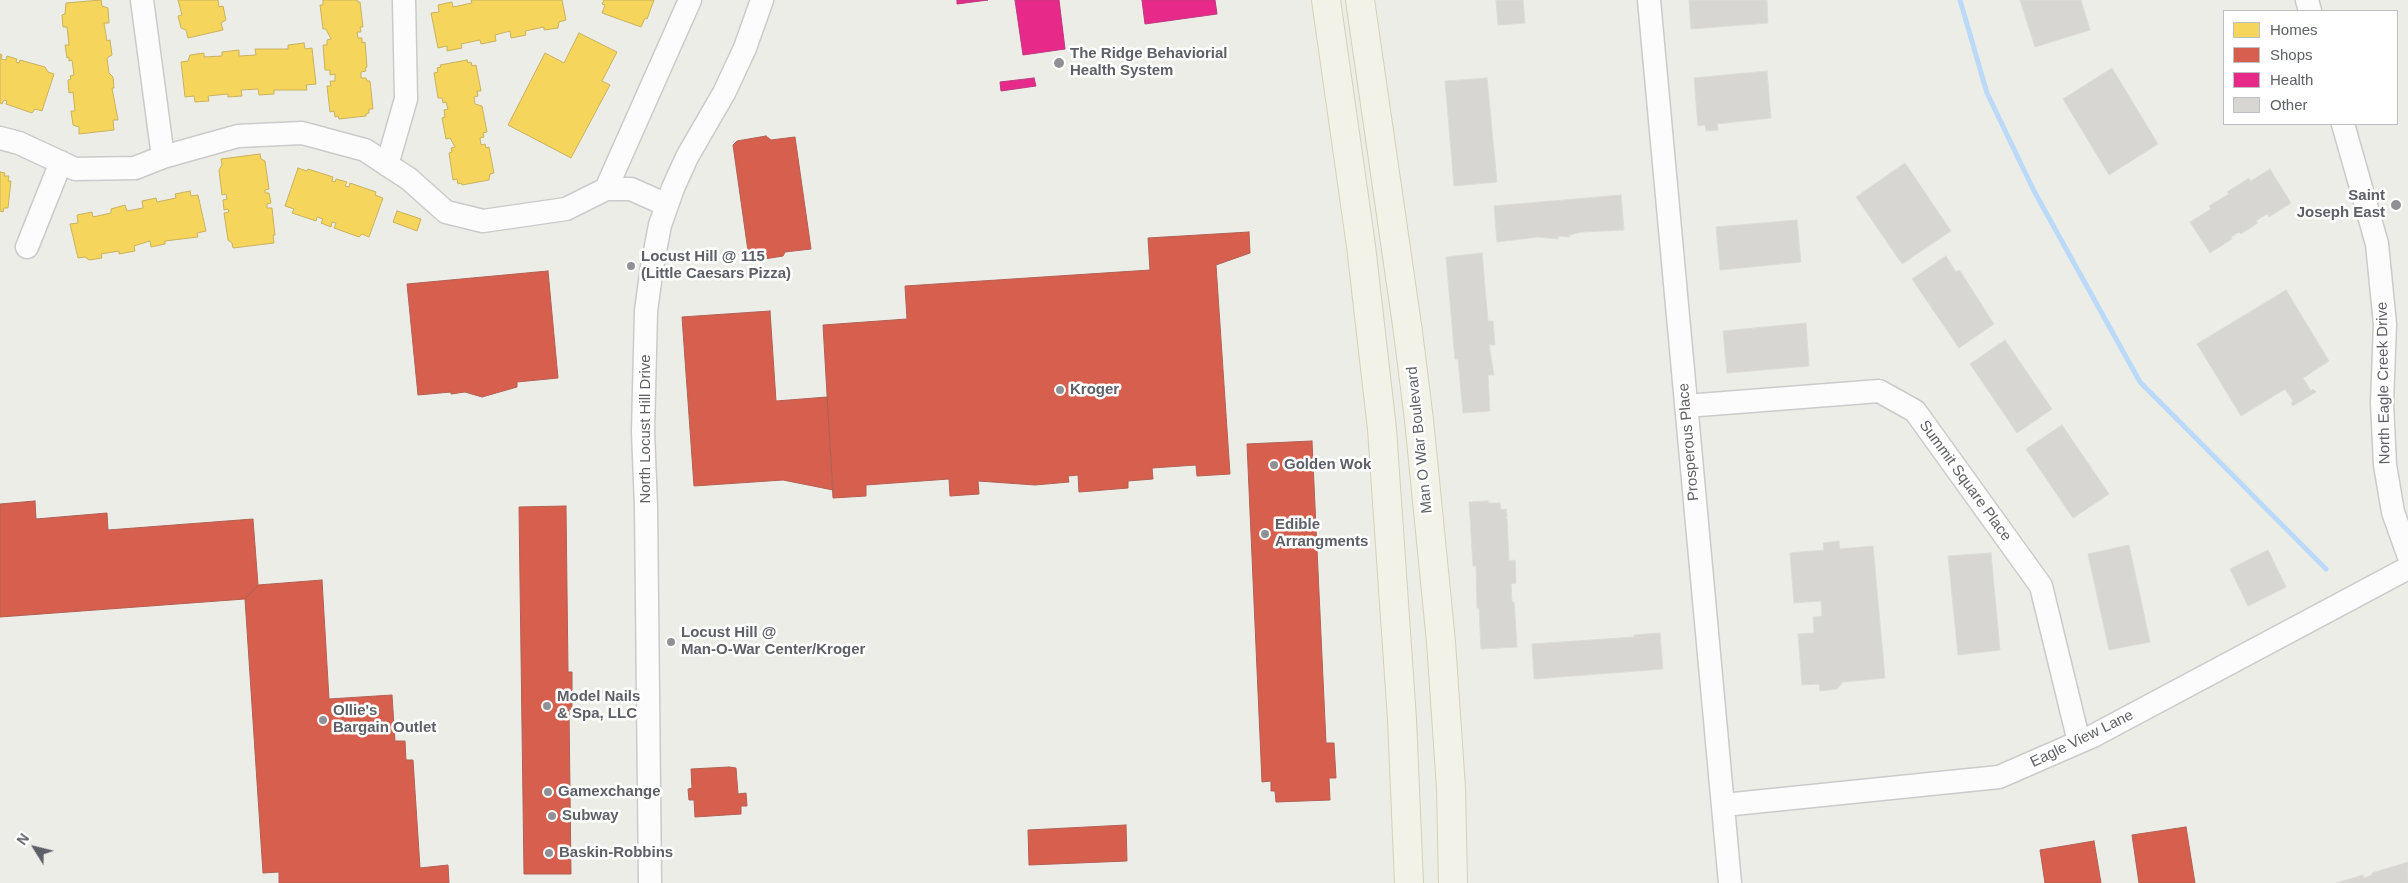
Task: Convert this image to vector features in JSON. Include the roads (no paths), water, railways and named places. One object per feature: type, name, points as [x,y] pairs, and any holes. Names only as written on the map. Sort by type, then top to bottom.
[{"type":"main road","points":[[1326,0],[1360,236],[1382,429],[1402,719],[1408,883]]},
{"type":"main road","name":"Man O War Boulevard","points":[[1360,0],[1419,420],[1441,642],[1451,788],[1453,883]]},
{"type":"street","points":[[142,0],[162,157]]},
{"type":"street","points":[[387,164],[406,99],[404,0]]},
{"type":"street","points":[[606,189],[690,0]]},
{"type":"street","name":"North Locust Hill Drive","points":[[650,883],[646,507],[643,431],[646,311],[660,225],[667,205],[687,158],[724,93],[745,48],[762,0]]},
{"type":"street","name":"Prosperous Place","points":[[1650,0],[1730,883]]},
{"type":"street","name":"North Eagle Creek Drive","points":[[2343,125],[2377,244],[2385,324],[2382,403],[2385,466],[2393,512],[2408,554]]},
{"type":"street","points":[[0,138],[19,143],[75,169],[135,168],[162,157],[238,136],[302,133],[365,150],[409,179],[446,212],[483,222],[566,209],[606,189],[631,189],[667,205]]},
{"type":"street","points":[[28,247],[62,162]]},
{"type":"street","name":"Summit Square Place","points":[[1686,406],[1879,391],[1914,411],[2041,586],[2079,742]]},
{"type":"street","name":"Eagle View Lane","points":[[1724,805],[1999,777],[2079,742],[2408,568]]},
{"type":"waterway","points":[[1960,0],[1987,93],[2034,191],[2140,382],[2326,569]]},
{"type":"place","name":"The Ridge Behaviorial Health System","points":[[1059,63]]},
{"type":"place","name":"Saint Joseph East","points":[[2396,205]]},
{"type":"place","name":"Locust Hill @ 115 (Little Caesars Pizza)","points":[[631,266]]},
{"type":"place","name":"Kroger","points":[[1060,390]]},
{"type":"place","name":"Golden Wok","points":[[1274,465]]},
{"type":"place","name":"Edible Arrangments","points":[[1265,534]]},
{"type":"place","name":"Locust Hill @ Man-O-War Center/Kroger","points":[[671,642]]},
{"type":"place","name":"Model Nails & Spa, LLC","points":[[547,706]]},
{"type":"place","name":"Ollie's Bargain Outlet","points":[[323,720]]},
{"type":"place","name":"Gamexchange","points":[[548,792]]},
{"type":"place","name":"Subway","points":[[552,816]]},
{"type":"place","name":"Baskin-Robbins","points":[[549,853]]}]
